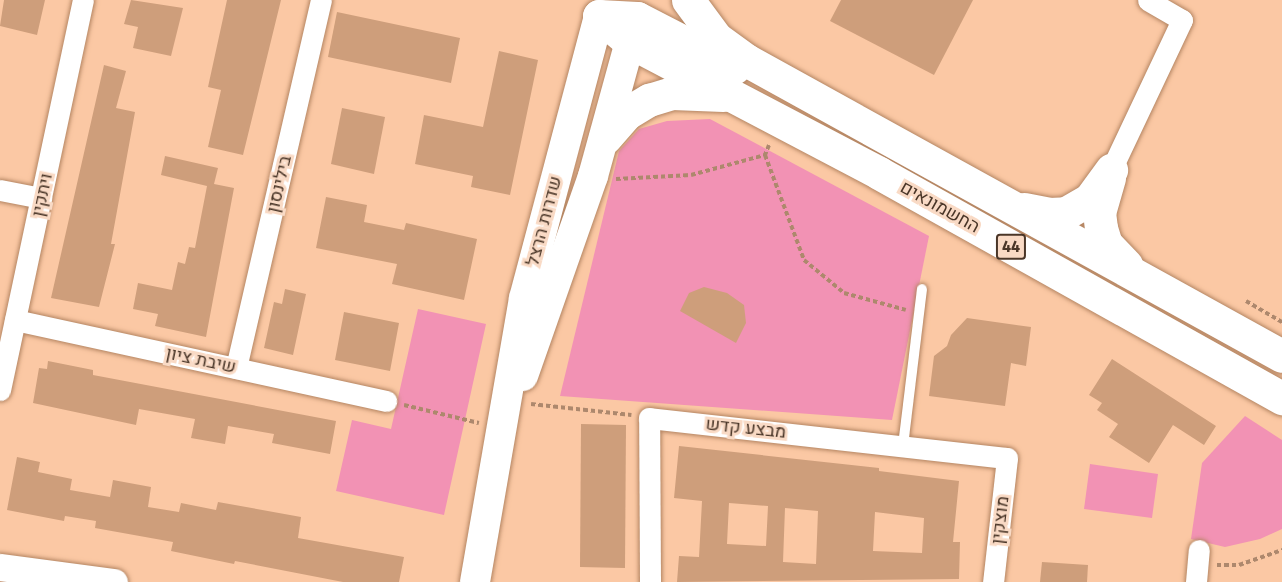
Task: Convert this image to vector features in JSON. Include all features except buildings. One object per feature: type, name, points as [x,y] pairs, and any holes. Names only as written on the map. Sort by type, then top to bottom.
[{"type":"highway","name":"44","points":[[688,0],[716,38],[746,60],[803,94]]},
{"type":"highway","name":"החשמונאים","points":[[601,8],[636,20],[739,98],[1282,398]]},
{"type":"highway","points":[[636,20],[743,72],[803,94]]},
{"type":"highway","name":"44","points":[[605,138],[627,113],[649,100],[672,93],[702,92],[739,98]]},
{"type":"highway","name":"החשמונאים","points":[[803,94],[988,193],[1282,356]]},
{"type":"highway","points":[[988,193],[1036,213],[1066,213],[1090,199],[1111,170]]},
{"type":"highway","points":[[1111,170],[1099,212],[1101,228],[1112,251],[1141,278]]},
{"type":"main road","name":"שדרות הרצל","points":[[475,582],[508,416],[524,298],[601,8]]},
{"type":"main road","name":"שדרות הרצל","points":[[508,416],[593,176],[636,20]]},
{"type":"street","name":"ויתקין","points":[[0,390],[83,0]]},
{"type":"street","name":"בילינסון","points":[[236,368],[321,0]]},
{"type":"street","points":[[1111,170],[1182,20],[1148,0]]},
{"type":"street","points":[[0,190],[41,198]]},
{"type":"street","name":"שיבת ציון","points":[[15,320],[386,400]]},
{"type":"street","points":[[649,417],[650,582]]},
{"type":"street","name":"מבצע קדש","points":[[649,417],[1007,458]]},
{"type":"street","name":"מוצקין","points":[[993,582],[1007,458]]},
{"type":"street","points":[[0,567],[70,579],[114,582]]},
{"type":"lane","points":[[903,446],[922,289]]},
{"type":"path","points":[[781,120],[765,155],[804,260],[844,293],[919,314]]},
{"type":"path","points":[[593,176],[628,181],[691,175],[765,155]]},
{"type":"path","points":[[1246,301],[1282,322]]},
{"type":"path","points":[[386,400],[508,416],[649,417]]},
{"type":"path","points":[[1198,566],[1239,565],[1282,550]]},
{"type":"shaded area","points":[[710,119],[929,236],[892,420],[560,396],[619,151],[639,129],[667,121]]},
{"type":"shaded area","points":[[418,309],[486,324],[444,515],[336,491],[352,420],[391,429]]},
{"type":"shaded area","points":[[1245,416],[1282,440],[1282,529],[1260,539],[1225,547],[1191,539],[1202,463]]},
{"type":"shaded area","points":[[1090,464],[1158,474],[1152,518],[1084,509]]}]
